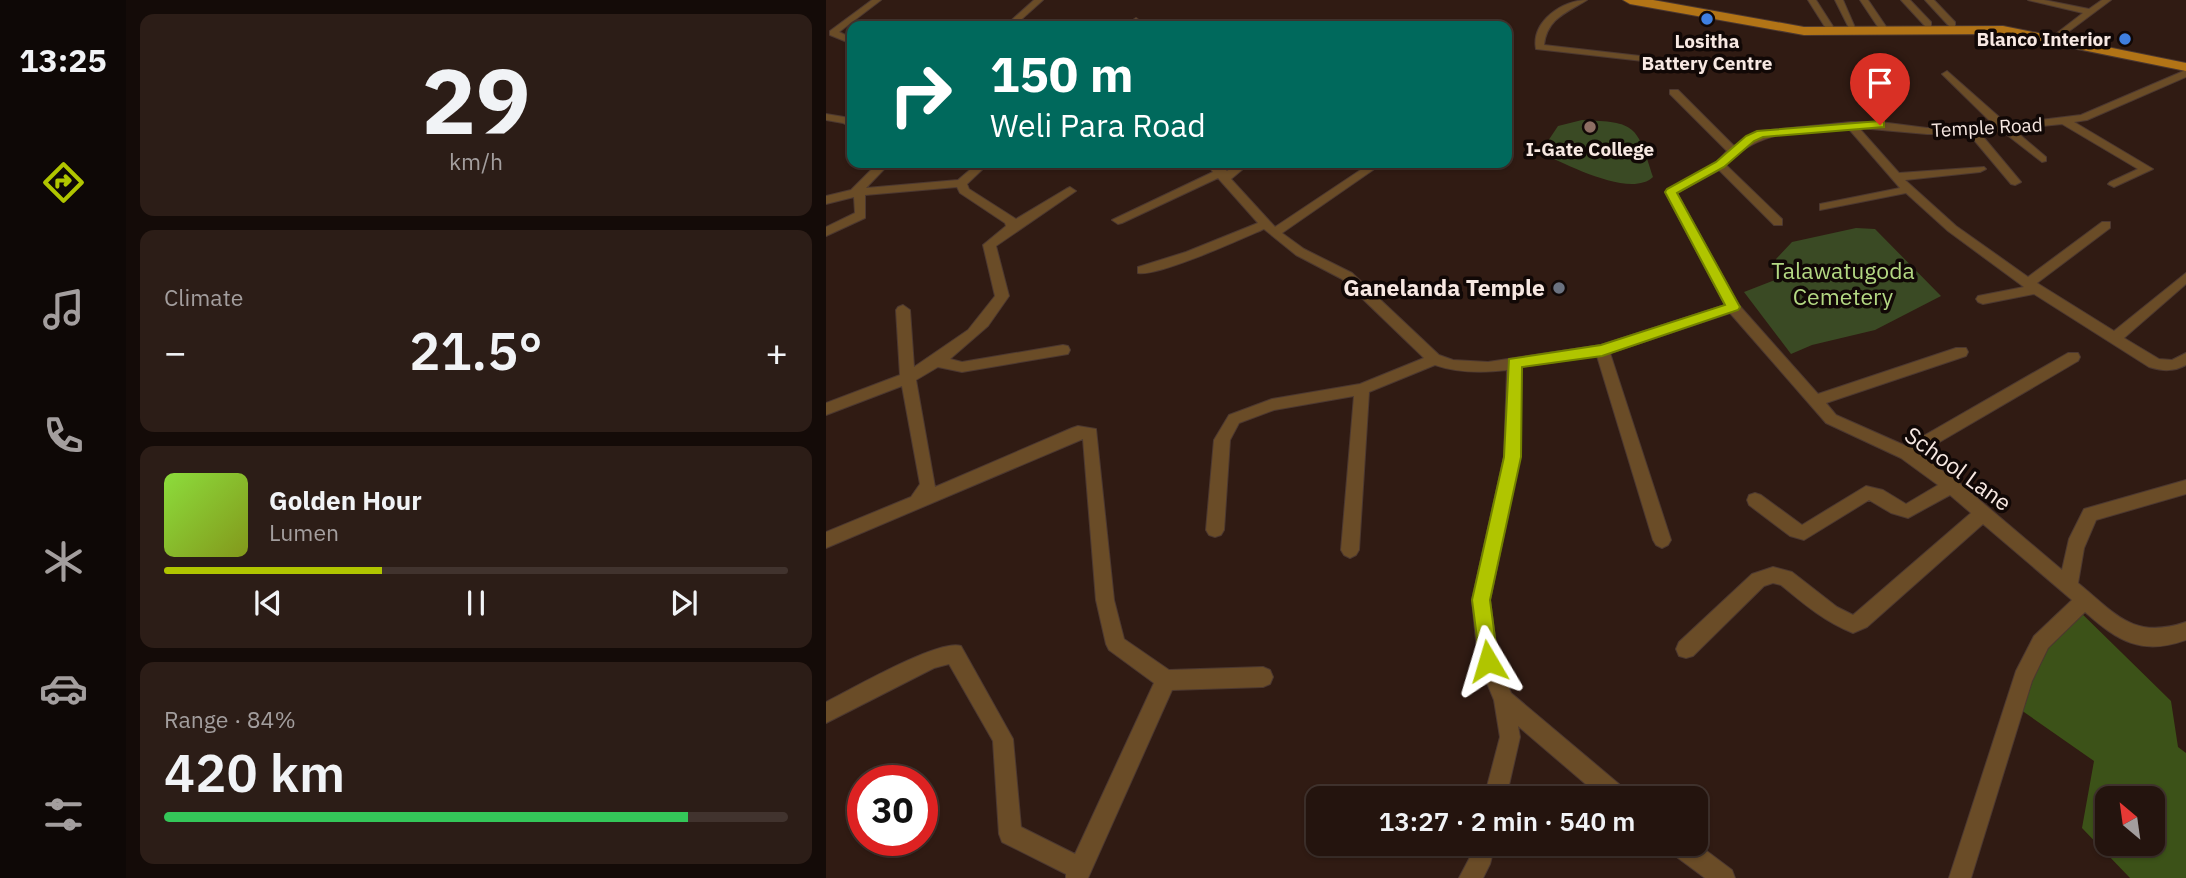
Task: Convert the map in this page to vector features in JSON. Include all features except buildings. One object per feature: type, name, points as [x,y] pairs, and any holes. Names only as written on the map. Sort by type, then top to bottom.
[{"type":"main road","points":[[1630,0],[1804,31],[2003,30],[2186,65]]},
{"type":"main road","points":[[1647,0],[1755,20],[1830,28],[1883,28],[1928,24],[2002,25],[2060,35],[2186,65]]},
{"type":"street","points":[[849,21],[877,0]]},
{"type":"street","points":[[1015,21],[1039,0]]},
{"type":"street","points":[[1583,0],[1556,11],[1539,39],[1539,47],[1649,60]]},
{"type":"street","points":[[1812,0],[1830,28]]},
{"type":"street","points":[[1839,0],[1853,28]]},
{"type":"street","points":[[1864,0],[1883,28]]},
{"type":"street","points":[[1905,0],[1928,24]]},
{"type":"street","points":[[1929,0],[1952,24]]},
{"type":"street","points":[[2032,0],[2089,12]]},
{"type":"street","points":[[2060,35],[2108,0]]},
{"type":"street","points":[[830,35],[847,22]]},
{"type":"street","points":[[830,35],[847,40]]},
{"type":"street","name":"Temple Road","points":[[1671,192],[1720,164],[1733,150],[1761,134],[1851,125],[1880,125],[1927,131],[1972,131],[2002,126],[2066,122],[2083,118],[2186,73]]},
{"type":"street","points":[[1947,74],[2042,159]]},
{"type":"street","points":[[1674,92],[1733,150]]},
{"type":"street","points":[[826,117],[847,121]]},
{"type":"street","points":[[2066,122],[2147,169],[2114,184]]},
{"type":"street","points":[[1851,125],[1896,177],[1955,231],[2033,286],[2115,338],[2166,366],[2180,363],[2186,358]]},
{"type":"street","points":[[1972,131],[2015,182]]},
{"type":"street","points":[[1720,164],[1778,222]]},
{"type":"street","points":[[857,192],[879,168]]},
{"type":"street","points":[[826,200],[857,192],[961,183],[978,168]]},
{"type":"street","points":[[1217,168],[1270,228],[1300,251],[1347,276],[1434,359],[1452,365],[1488,367],[1602,350],[1733,307]]},
{"type":"street","points":[[1118,219],[1235,168]]},
{"type":"street","points":[[1143,270],[1270,228],[1370,168]]},
{"type":"street","points":[[1896,177],[1980,169]]},
{"type":"street","points":[[961,183],[964,191],[1011,221],[1012,227]]},
{"type":"street","points":[[1824,207],[1910,190]]},
{"type":"street","points":[[826,409],[908,378],[962,346],[992,314],[1002,296],[989,245],[1012,227],[1070,191]]},
{"type":"street","points":[[826,232],[852,222],[861,215],[857,192]]},
{"type":"street","name":"School Lane","points":[[1671,192],[1733,307],[1831,419],[1907,453],[1951,486],[2120,630],[2138,638],[2182,638]]},
{"type":"street","points":[[1983,299],[2033,286],[2106,225]]},
{"type":"street","points":[[2115,338],[2186,277]]},
{"type":"street","points":[[903,310],[908,378],[928,485],[917,502]]},
{"type":"street","points":[[936,361],[962,367],[1063,350]]},
{"type":"street","points":[[1602,350],[1662,540]]},
{"type":"street","points":[[1815,401],[1961,352]]},
{"type":"street","points":[[1907,453],[2073,357]]},
{"type":"street","points":[[1215,530],[1222,440],[1234,419],[1272,405],[1362,389],[1434,359]]},
{"type":"street","points":[[1498,786],[1510,737],[1504,700],[1488,661],[1481,600],[1513,457],[1514,363]]},
{"type":"street","points":[[1350,550],[1362,389]]},
{"type":"street","points":[[826,540],[1078,432],[1090,433],[1105,600],[1116,644],[1166,680],[1263,677]]},
{"type":"street","points":[[1755,500],[1804,533],[1867,493],[1876,493],[1902,511],[1908,512],[1951,486]]},
{"type":"street","points":[[2069,585],[2077,539],[2090,514],[2186,487]]},
{"type":"street","points":[[1686,649],[1758,580],[1773,575],[1786,578],[1830,613],[1853,624],[1860,621],[1983,513]]},
{"type":"street","points":[[1960,878],[2023,678],[2041,642],[2085,600]]},
{"type":"street","points":[[826,713],[930,660],[954,653],[1003,739],[1010,834],[1078,873],[1166,680]]},
{"type":"street","points":[[1504,700],[1604,786]]},
{"type":"street","points":[[1470,878],[1481,856]]},
{"type":"street","points":[[1694,856],[1724,878]]},
{"type":"green space","points":[[1582,120],[1614,122],[1632,130],[1643,146],[1653,177],[1643,183],[1614,182],[1540,153],[1558,126]]},
{"type":"green space","name":"Talawatugoda Cemetery","points":[[1856,228],[1875,229],[1941,296],[1875,330],[1812,345],[1791,354],[1744,292],[1780,278],[1776,259],[1792,242]]},
{"type":"green space","points":[[2072,604],[2171,701],[2178,747],[2186,753],[2186,878],[2130,878],[2109,856],[2165,856],[2165,786],[2095,786],[2095,842],[2082,828],[2094,761],[2011,703],[2034,646],[2049,621]]},
{"type":"place","name":"Lositha Battery Centre","points":[[1707,19]]},
{"type":"place","name":"Blanco Interior","points":[[2125,39]]},
{"type":"place","name":"I-Gate College","points":[[1590,127]]},
{"type":"place","name":"Ganelanda Temple","points":[[1559,288]]},
{"type":"route","points":[[1488,661],[1481,600],[1513,457],[1514,363],[1602,350],[1630,343],[1733,307],[1671,192],[1720,164],[1733,150],[1761,134],[1813,127],[1880,125]]}]
